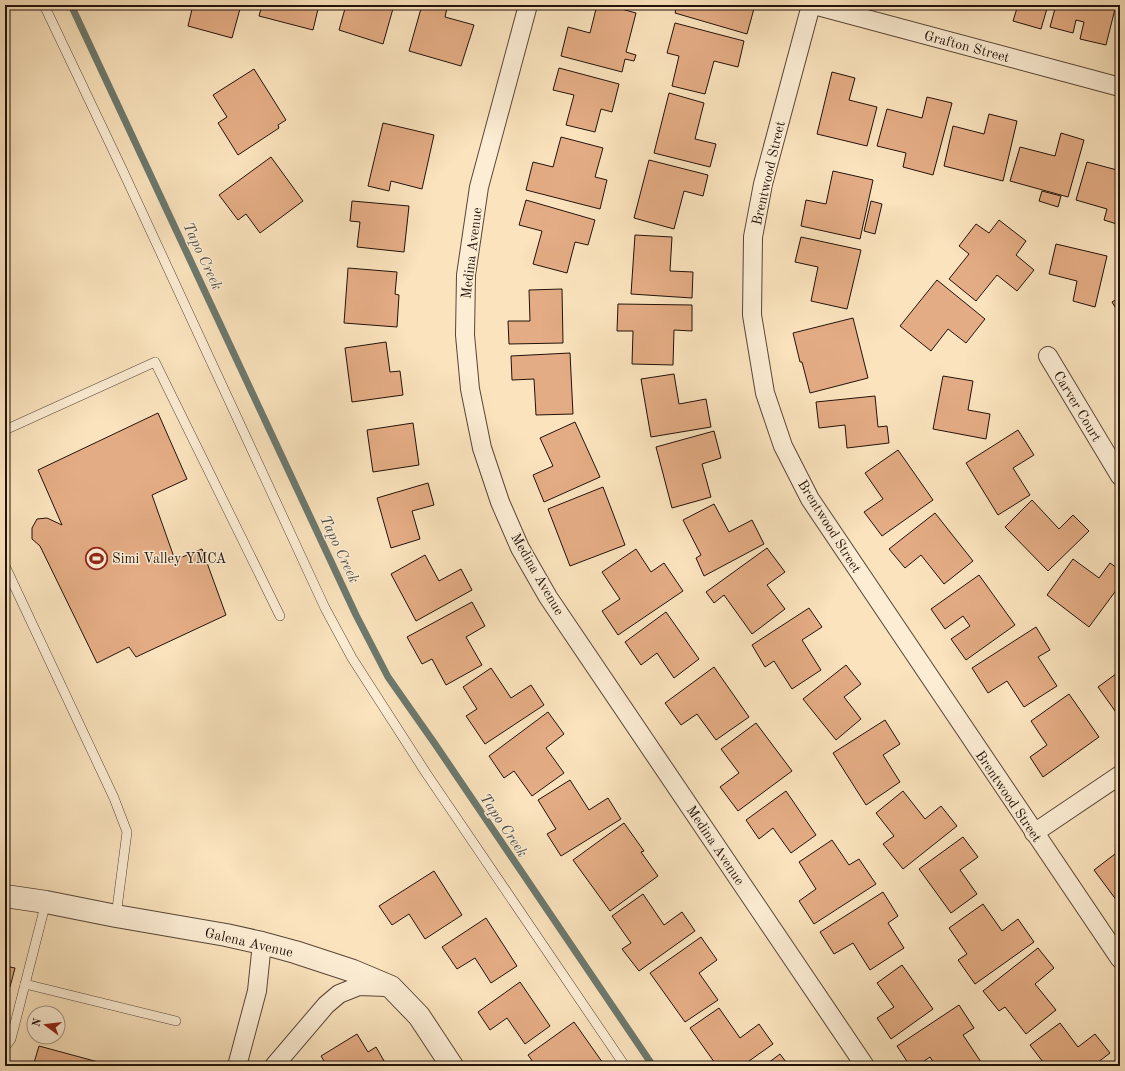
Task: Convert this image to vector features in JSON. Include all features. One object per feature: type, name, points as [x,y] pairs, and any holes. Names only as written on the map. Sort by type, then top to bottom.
[{"type":"street","name":"Medina Avenue","points":[[528,5],[479,187],[466,275],[465,343],[470,389],[482,448],[500,502],[517,541],[548,597],[865,1066]]},
{"type":"street","name":"Brentwood Street","points":[[811,5],[763,184],[754,237],[752,316],[765,393],[783,446],[810,499],[1120,959]]},
{"type":"street","name":"Grafton Street","points":[[814,5],[1120,87]]},
{"type":"street","name":"Carver Court","points":[[1048,356],[1120,476]]},
{"type":"street","points":[[1034,833],[1120,775]]},
{"type":"street","name":"Galena Avenue","points":[[5,896],[46,902],[226,935],[262,943],[353,971],[391,987],[419,1016],[452,1066]]},
{"type":"street","points":[[237,1066],[257,991],[262,943]]},
{"type":"street","points":[[274,1066],[326,1005],[339,994],[359,986],[391,987]]},
{"type":"lane","points":[[44,5],[122,169],[325,608],[352,658],[426,773],[625,1066]]},
{"type":"lane","points":[[5,430],[155,362],[280,616]]},
{"type":"lane","points":[[5,566],[114,798],[127,832],[116,916]]},
{"type":"lane","points":[[5,1047],[11,1040],[46,902]]},
{"type":"lane","points":[[25,984],[176,1021]]},
{"type":"building","points":[[193,5],[241,5],[232,38],[188,26]]},
{"type":"building","points":[[262,5],[319,5],[313,30],[259,16]]},
{"type":"building","points":[[346,5],[394,5],[383,44],[339,30]]},
{"type":"building","points":[[422,5],[438,5],[447,8],[445,17],[474,25],[461,66],[409,51]]},
{"type":"building","points":[[597,5],[607,5],[636,13],[626,52],[636,55],[634,61],[625,59],[622,72],[561,56],[568,27],[590,33]]},
{"type":"building","points":[[677,5],[755,5],[747,34],[675,13]]},
{"type":"building","points":[[1018,5],[1048,5],[1041,29],[1013,21]]},
{"type":"building","points":[[1056,5],[1116,5],[1106,45],[1080,39],[1084,22],[1076,20],[1073,33],[1050,27]]},
{"type":"building","points":[[675,23],[744,41],[738,67],[714,61],[705,94],[672,86],[679,56],[667,53]]},
{"type":"building","points":[[559,68],[619,84],[612,112],[601,109],[595,132],[566,125],[574,95],[553,90]]},
{"type":"building","points":[[254,69],[286,120],[278,125],[279,128],[238,155],[218,123],[227,117],[213,95]]},
{"type":"building","points":[[832,72],[855,78],[849,100],[877,107],[867,146],[817,134]]},
{"type":"building","points":[[669,93],[704,103],[695,139],[716,144],[710,167],[654,153]]},
{"type":"building","points":[[927,97],[952,103],[933,175],[903,167],[906,153],[877,146],[887,109],[922,118]]},
{"type":"building","points":[[989,114],[1017,121],[1003,181],[944,166],[953,126],[984,134]]},
{"type":"building","points":[[383,123],[434,135],[422,189],[391,181],[389,191],[368,186]]},
{"type":"building","points":[[1061,133],[1084,140],[1068,197],[1010,181],[1020,147],[1055,156]]},
{"type":"building","points":[[561,137],[603,148],[595,177],[607,180],[600,209],[526,190],[533,162],[553,167]]},
{"type":"building","points":[[271,157],[303,201],[260,233],[246,214],[238,220],[219,195]]},
{"type":"building","points":[[1120,159],[1120,225],[1104,220],[1107,209],[1076,200],[1087,162],[1117,170]]},
{"type":"building","points":[[649,160],[708,175],[703,196],[684,191],[674,229],[634,218]]},
{"type":"building","points":[[833,171],[873,180],[860,239],[801,226],[806,200],[826,204]]},
{"type":"building","points":[[1042,191],[1061,196],[1058,207],[1039,201]]},
{"type":"building","points":[[526,200],[595,220],[588,245],[575,242],[567,273],[533,264],[542,231],[519,225]]},
{"type":"building","points":[[352,201],[409,206],[404,252],[357,247],[360,222],[350,221]]},
{"type":"building","points":[[871,201],[882,204],[875,234],[864,231]]},
{"type":"building","points":[[999,220],[1026,241],[1016,255],[1034,270],[1017,291],[997,275],[976,301],[949,279],[969,254],[959,246],[976,224],[989,233]]},
{"type":"building","points":[[635,235],[672,237],[670,271],[693,272],[692,298],[631,294]]},
{"type":"building","points":[[801,237],[861,250],[847,309],[811,301],[818,267],[795,262]]},
{"type":"building","points":[[1056,244],[1107,256],[1095,307],[1073,301],[1077,281],[1049,274]]},
{"type":"building","points":[[348,268],[397,272],[395,294],[399,295],[397,327],[344,323]]},
{"type":"building","points":[[937,280],[985,319],[966,343],[948,329],[931,351],[900,326]]},
{"type":"building","points":[[562,289],[563,343],[509,344],[508,321],[530,321],[529,290]]},
{"type":"building","points":[[1120,297],[1120,315],[1112,302]]},
{"type":"building","points":[[618,304],[692,305],[692,331],[674,330],[673,365],[632,364],[633,331],[617,331]]},
{"type":"building","points":[[853,318],[868,378],[810,393],[793,333]]},
{"type":"building","points":[[386,342],[390,372],[400,371],[403,395],[352,402],[345,348]]},
{"type":"building","points":[[570,353],[573,414],[536,415],[534,379],[512,380],[511,356]]},
{"type":"building","points":[[674,374],[679,404],[706,399],[711,427],[651,437],[641,379]]},
{"type":"building","points":[[943,376],[973,381],[968,410],[990,414],[986,439],[933,429]]},
{"type":"building","points":[[875,396],[878,427],[887,426],[889,443],[847,448],[845,425],[819,428],[816,402]]},
{"type":"building","name":"Simi Valley YMCA","points":[[158,413],[187,479],[152,495],[175,560],[202,549],[226,615],[136,657],[129,647],[97,663],[40,546],[32,539],[32,528],[37,519],[47,518],[62,525],[38,470]]},
{"type":"building","points":[[575,422],[600,477],[544,502],[533,475],[553,466],[540,438]]},
{"type":"building","points":[[413,423],[419,465],[373,472],[367,430]]},
{"type":"building","points":[[1018,430],[1034,455],[1013,468],[1030,495],[998,515],[966,463]]},
{"type":"building","points":[[714,431],[721,458],[702,464],[711,497],[672,508],[656,447]]},
{"type":"building","points":[[898,450],[933,500],[882,536],[864,512],[883,499],[865,473]]},
{"type":"building","points":[[428,483],[434,505],[412,511],[420,539],[391,548],[377,498]]},
{"type":"building","points":[[603,487],[625,545],[570,566],[548,509]]},
{"type":"building","points":[[1032,500],[1059,529],[1073,515],[1089,531],[1048,571],[1005,527]]},
{"type":"building","points":[[714,504],[729,532],[752,520],[764,544],[704,576],[696,558],[701,555],[683,520]]},
{"type":"building","points":[[935,513],[973,561],[944,584],[921,555],[905,568],[889,549]]},
{"type":"building","points":[[767,548],[785,572],[767,585],[785,609],[752,634],[724,595],[714,603],[706,592]]},
{"type":"building","points":[[636,549],[651,572],[664,563],[683,591],[618,635],[602,611],[620,599],[602,572]]},
{"type":"building","points":[[425,555],[439,581],[461,569],[472,590],[416,621],[391,574]]},
{"type":"building","points":[[1073,559],[1099,578],[1110,563],[1120,570],[1120,585],[1089,627],[1047,595]]},
{"type":"building","points":[[979,575],[1015,625],[966,660],[951,639],[970,626],[963,616],[945,629],[931,609]]},
{"type":"building","points":[[472,602],[485,626],[466,637],[482,665],[446,685],[432,659],[422,664],[407,637]]},
{"type":"building","points":[[809,608],[822,627],[802,640],[821,670],[792,689],[774,661],[765,667],[752,645]]},
{"type":"building","points":[[666,612],[699,659],[674,678],[657,653],[641,665],[625,642]]},
{"type":"building","points":[[1036,627],[1050,650],[1038,657],[1057,686],[1024,707],[1007,681],[988,693],[972,668]]},
{"type":"building","points":[[846,665],[861,684],[844,697],[861,719],[836,740],[803,699]]},
{"type":"building","points":[[714,667],[749,717],[716,740],[697,714],[681,725],[665,703]]},
{"type":"building","points":[[491,668],[511,698],[531,685],[544,705],[485,744],[466,716],[477,709],[463,687]]},
{"type":"building","points":[[1120,671],[1120,718],[1098,687]]},
{"type":"building","points":[[1069,694],[1099,737],[1043,777],[1030,757],[1047,745],[1031,721]]},
{"type":"building","points":[[548,712],[564,734],[546,748],[564,773],[532,796],[514,771],[504,778],[489,756]]},
{"type":"building","points":[[885,720],[900,744],[883,755],[900,782],[866,805],[833,753]]},
{"type":"building","points":[[756,723],[792,771],[738,811],[720,787],[739,773],[721,749]]},
{"type":"building","points":[[570,780],[589,810],[608,798],[621,819],[561,856],[547,834],[556,829],[538,800]]},
{"type":"building","points":[[786,791],[816,835],[791,853],[773,828],[759,839],[746,820]]},
{"type":"building","points":[[903,791],[925,819],[941,806],[957,826],[903,869],[883,844],[894,836],[876,813]]},
{"type":"building","points":[[624,823],[644,851],[641,852],[658,876],[610,911],[573,860]]},
{"type":"building","points":[[963,837],[978,857],[960,870],[977,894],[951,913],[919,869]]},
{"type":"building","points":[[832,840],[849,865],[859,859],[876,884],[814,924],[799,901],[816,889],[799,862]]},
{"type":"building","points":[[1120,841],[1120,905],[1094,870],[1119,851],[1115,845]]},
{"type":"building","points":[[434,871],[462,915],[425,939],[409,914],[392,925],[379,906]]},
{"type":"building","points":[[883,892],[898,916],[888,923],[904,948],[870,970],[853,943],[834,954],[820,932]]},
{"type":"building","points":[[643,894],[664,925],[682,912],[695,931],[639,971],[622,949],[631,943],[612,916]]},
{"type":"building","points":[[983,904],[1002,931],[1018,919],[1034,942],[975,984],[958,960],[967,954],[949,928]]},
{"type":"building","points":[[486,918],[517,966],[491,983],[475,958],[457,969],[442,947]]},
{"type":"building","points":[[701,937],[717,960],[699,973],[718,1000],[685,1022],[650,973]]},
{"type":"building","points":[[1038,948],[1054,968],[1035,984],[1056,1010],[1026,1034],[1005,1007],[999,1011],[983,991]]},
{"type":"building","points":[[902,965],[933,1009],[891,1039],[877,1018],[894,1007],[877,983]]},
{"type":"building","points":[[5,966],[15,968],[10,987],[6,986],[5,988]]},
{"type":"building","points":[[520,982],[550,1026],[525,1044],[507,1018],[490,1030],[478,1012]]},
{"type":"building","points":[[959,1005],[974,1028],[963,1035],[981,1062],[976,1066],[936,1066],[930,1057],[917,1066],[910,1066],[897,1046]]},
{"type":"building","points":[[719,1008],[740,1038],[759,1024],[773,1044],[742,1066],[717,1066],[690,1028]]},
{"type":"building","points":[[574,1022],[605,1066],[536,1066],[528,1055]]},
{"type":"building","points":[[1060,1023],[1078,1047],[1095,1034],[1110,1053],[1093,1066],[1046,1066],[1030,1045]]},
{"type":"building","points":[[357,1034],[368,1052],[376,1047],[387,1066],[327,1066],[321,1056]]},
{"type":"building","points":[[39,1046],[113,1066],[33,1066]]},
{"type":"building","points":[[780,1054],[789,1066],[764,1066]]},
{"type":"waterway","name":"Tapo Creek","points":[[71,5],[356,615],[388,677],[653,1066]]},
{"type":"place","name":"Simi Valley YMCA","points":[[97,558]]}]
